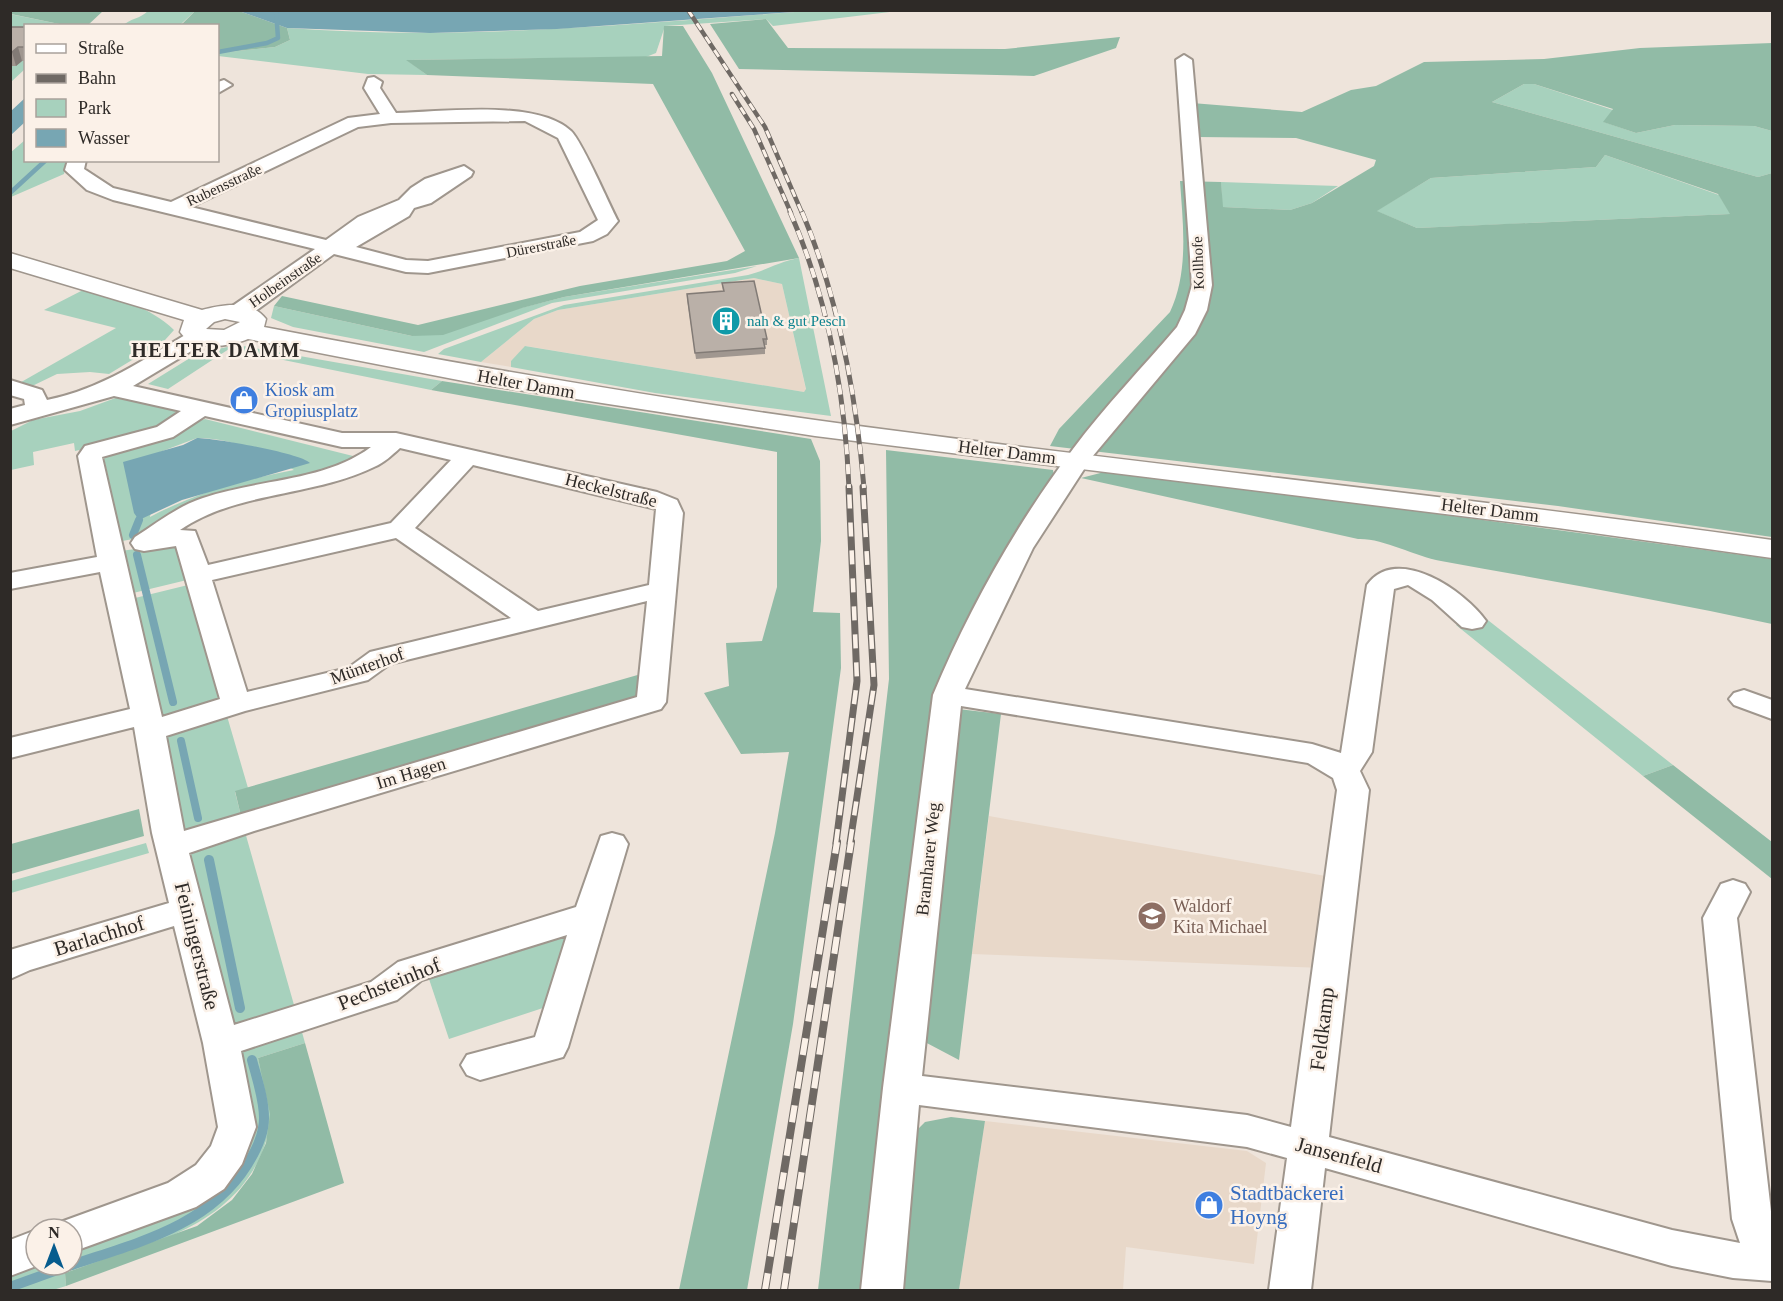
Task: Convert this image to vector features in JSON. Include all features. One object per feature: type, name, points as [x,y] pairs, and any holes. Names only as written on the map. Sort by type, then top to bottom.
[{"type":"street","name":"Kollhofe","points":[[1078,460],[1186,329],[1196,310],[1202,285],[1184,60]]},
{"type":"street","points":[[374,82],[372,88],[391,118]]},
{"type":"street","name":"Rubensstraße","points":[[173,208],[354,122],[391,118],[526,116]]},
{"type":"street","name":"Dürerstraße","points":[[330,248],[406,266],[428,267],[586,237],[600,230],[608,220],[565,135],[542,121],[526,116]]},
{"type":"street","points":[[76,162],[74,170],[84,182],[132,199],[173,208]]},
{"type":"street","name":"Holbeinstraße","points":[[242,321],[330,248],[336,239],[387,210],[406,204]]},
{"type":"street","name":"Rubensstraße","points":[[173,208],[330,248]]},
{"type":"street","points":[[10,260],[201,327],[224,338],[242,321]]},
{"type":"street","name":"Helter Damm","points":[[242,321],[478,376],[631,401],[858,434],[1558,519],[1773,549]]},
{"type":"street","points":[[10,418],[38,408],[82,400],[111,388],[201,327]]},
{"type":"street","points":[[10,387],[34,395],[38,408]]},
{"type":"street","name":"Heckelstraße","points":[[111,388],[342,441],[396,440],[657,500],[668,505],[670,513],[651,702]]},
{"type":"street","name":"Feiningerstraße","points":[[84,1231],[182,1195],[210,1177],[228,1153],[237,1127],[221,1043],[172,847],[148,722],[90,456],[94,451],[165,432],[200,409]]},
{"type":"street","points":[[10,580],[111,556],[144,543],[186,515],[212,503],[339,472],[368,461],[396,440]]},
{"type":"street","points":[[197,574],[400,529],[467,457]]},
{"type":"street","name":"Bramharer Weg","points":[[882,1290],[902,1088],[948,695],[961,663],[1020,548],[1078,460]]},
{"type":"street","points":[[400,529],[534,621]]},
{"type":"street","points":[[144,543],[186,537],[236,704]]},
{"type":"street","points":[[948,695],[1312,754],[1331,760],[1346,769],[1357,752],[1381,585],[1388,578],[1412,577],[1426,584],[1472,621]]},
{"type":"street","name":"Münterhof","points":[[10,748],[236,704],[357,674],[380,658],[661,590]]},
{"type":"street","points":[[1744,699],[1773,710]]},
{"type":"street","name":"Im Hagen","points":[[172,847],[243,823],[651,702]]},
{"type":"street","name":"Feldkamp","points":[[1290,1290],[1353,790],[1346,769]]},
{"type":"street","points":[[480,1065],[550,1047],[612,844]]},
{"type":"street","name":"Jansenfeld","points":[[902,1088],[1247,1131],[1672,1248],[1733,1260],[1770,1263],[1752,1219],[1720,918],[1733,892]]},
{"type":"street","name":"Barlachhof","points":[[10,966],[18,961],[189,909]]},
{"type":"street","name":"Pechsteinhof","points":[[221,1043],[384,991],[410,971],[591,915]]},
{"type":"shaded area","points":[[754,278],[782,284],[806,390],[804,392],[526,346],[511,361],[511,367],[481,362],[534,319],[558,310]]},
{"type":"shaded area","name":"Waldorf Kita Michael","points":[[989,816],[1331,877],[1323,968],[972,954]]},
{"type":"shaded area","points":[[985,1121],[1247,1151],[1266,1163],[1254,1264],[1126,1247],[1123,1290],[959,1290]]},
{"type":"green space","points":[[11,10],[103,10],[89,24],[59,24],[11,14]]},
{"type":"green space","points":[[148,11],[195,11],[181,24],[125,24]]},
{"type":"green space","points":[[195,11],[239,11],[287,28],[290,40],[275,47],[219,53],[219,24],[182,24]]},
{"type":"green space","points":[[808,11],[898,11],[773,26],[766,19],[665,26],[656,53],[646,57],[407,60],[427,75],[368,74],[219,56],[219,53],[275,47],[290,40],[287,28],[417,33],[613,26]]},
{"type":"green space","points":[[10,14],[59,24],[24,24],[24,70],[11,82]]},
{"type":"green space","points":[[766,19],[788,48],[1005,49],[1120,37],[1116,48],[1034,76],[739,69],[710,24]]},
{"type":"green space","points":[[664,26],[683,26],[712,73],[799,258],[564,297],[522,308],[443,335],[412,336],[274,306],[282,296],[418,325],[580,286],[727,261],[745,251],[653,84],[427,75],[406,60],[662,56]]},
{"type":"green space","points":[[1772,43],[1772,131],[1754,126],[1675,125],[1636,133],[1603,122],[1613,109],[1534,84],[1524,84],[1492,102],[1758,177],[1772,173],[1772,537],[1558,506],[1050,446],[1059,429],[1170,312],[1180,280],[1182,264],[1180,181],[1221,182],[1223,207],[1290,210],[1312,203],[1374,166],[1376,160],[1296,138],[1197,137],[1192,103],[1302,112],[1351,90],[1376,86],[1424,62],[1544,59],[1640,48]],"holes":[[[1605,155],[1718,194],[1730,214],[1417,228],[1377,211],[1431,178],[1596,167]]]},
{"type":"green space","points":[[1524,84],[1534,84],[1613,110],[1604,122],[1636,133],[1675,125],[1754,126],[1772,131],[1772,173],[1758,177],[1492,102]]},
{"type":"green space","points":[[24,141],[24,162],[69,162],[65,166],[64,174],[11,197],[10,153]]},
{"type":"green space","points":[[1605,155],[1719,195],[1731,214],[1417,228],[1376,211],[1431,178],[1596,167]]},
{"type":"green space","points":[[1221,182],[1338,186],[1312,203],[1290,210],[1222,207]]},
{"type":"green space","points":[[799,258],[831,416],[655,393],[511,367],[511,361],[525,346],[804,392],[806,389],[782,284],[754,278],[558,310],[534,319],[481,362],[438,354],[444,349],[564,305],[748,275]]},
{"type":"green space","points":[[757,266],[735,273],[552,303],[424,352],[293,327],[271,318],[274,306],[412,336],[564,297]]},
{"type":"green space","points":[[85,289],[144,309],[174,330],[165,340],[109,374],[90,372],[57,374],[28,388],[16,385],[116,328],[44,310]]},
{"type":"green space","points":[[237,345],[442,381],[431,390],[229,349],[168,389],[148,384],[198,353]]},
{"type":"green space","points":[[442,381],[811,439],[820,461],[821,541],[813,612],[840,613],[841,668],[793,1024],[747,1290],[679,1290],[775,833],[789,752],[741,754],[704,693],[729,686],[726,643],[762,641],[777,587],[777,452],[431,390]]},
{"type":"green space","points":[[121,396],[174,409],[176,414],[159,428],[130,439],[75,451],[74,443],[33,452],[34,465],[11,470],[11,431],[33,420],[80,411]]},
{"type":"green space","points":[[205,419],[365,459],[145,537],[122,541],[104,458]],"holes":[[[197,438],[248,448],[294,470],[220,488],[167,508],[150,517],[160,452]]]},
{"type":"green space","points":[[886,450],[1053,470],[1055,481],[947,660],[931,708],[868,1290],[818,1290],[889,679]]},
{"type":"green space","points":[[1112,470],[1772,559],[1772,624],[1441,561],[1378,541],[1358,539],[1081,478]]},
{"type":"green space","points":[[175,544],[187,580],[129,594],[120,551]]},
{"type":"green space","points":[[188,585],[222,697],[220,700],[162,719],[131,599]]},
{"type":"green space","points":[[1484,617],[1673,765],[1643,776],[1456,625]]},
{"type":"green space","points":[[641,674],[639,697],[241,816],[235,791]]},
{"type":"green space","points":[[958,709],[1001,714],[959,1060],[923,1041]]},
{"type":"green space","points":[[227,716],[248,788],[235,792],[241,816],[183,832],[163,736]]},
{"type":"green space","points":[[1673,765],[1772,842],[1772,879],[1643,776]]},
{"type":"green space","points":[[139,809],[144,836],[11,874],[11,844]]},
{"type":"green space","points":[[245,832],[296,1012],[253,1025],[231,1023],[191,854]]},
{"type":"green space","points":[[146,843],[149,853],[11,893],[11,881]]},
{"type":"green space","points":[[569,933],[552,1005],[449,1039],[427,973]]},
{"type":"green space","points":[[300,1025],[305,1043],[258,1058],[267,1092],[270,1118],[264,1147],[245,1182],[225,1203],[202,1220],[176,1234],[84,1267],[84,1242],[210,1192],[237,1051]]},
{"type":"green space","points":[[305,1043],[344,1183],[66,1286],[65,1277],[84,1277],[84,1266],[197,1226],[232,1200],[252,1174],[266,1143],[270,1114],[258,1058]]},
{"type":"green space","points":[[951,1117],[985,1121],[959,1290],[898,1290],[912,1135],[925,1122]]},
{"type":"green space","points":[[24,1267],[24,1277],[65,1277],[66,1286],[53,1290],[11,1290],[10,1270]]},
{"type":"water","points":[[239,11],[808,11],[557,29],[430,33],[287,28]]},
{"type":"water","points":[[24,99],[24,123],[11,135],[11,111]]},
{"type":"water","points":[[197,438],[238,443],[291,455],[310,463],[182,500],[139,520],[134,513],[123,462],[183,445]]},
{"type":"building","points":[[10,27],[24,27],[24,47],[18,47],[10,52]]},
{"type":"building","name":"nah & gut Pesch","points":[[754,281],[767,339],[763,339],[765,348],[695,353],[687,294],[724,291],[722,283]]},
{"type":"waterway","points":[[219,52],[267,43],[278,38],[276,10]]},
{"type":"waterway","points":[[10,193],[44,162]]},
{"type":"waterway","points":[[133,535],[139,520]]},
{"type":"waterway","points":[[137,555],[173,702]]},
{"type":"waterway","points":[[181,741],[198,818]]},
{"type":"waterway","points":[[209,860],[240,1008]]},
{"type":"waterway","points":[[84,1261],[169,1230],[192,1218],[231,1186],[253,1154],[264,1124],[262,1096],[252,1060]]},
{"type":"waterway","points":[[10,1287],[38,1277]]},
{"type":"railway","points":[[688,10],[765,127],[802,213]]},
{"type":"railway","points":[[732,94],[754,129],[791,213]]},
{"type":"railway","points":[[790,212],[815,278],[832,347],[839,382],[849,488]]},
{"type":"railway","points":[[802,212],[826,279],[844,347],[856,417],[864,488]]},
{"type":"railway","points":[[836,843],[857,681],[849,487]]},
{"type":"railway","points":[[850,843],[874,685],[863,487]]},
{"type":"railway","points":[[765,1290],[837,842]]},
{"type":"railway","points":[[784,1290],[851,842]]},
{"type":"place","name":"nah & gut Pesch","points":[[726,321]]},
{"type":"place","name":"Kiosk am Gropiusplatz","points":[[244,400]]},
{"type":"place","name":"Waldorf Kita Michael","points":[[1152,916]]},
{"type":"place","name":"Stadtbäckerei Hoyng","points":[[1209,1205]]},
{"type":"district","name":"HELTER DAMM","points":[[216,350]]}]
